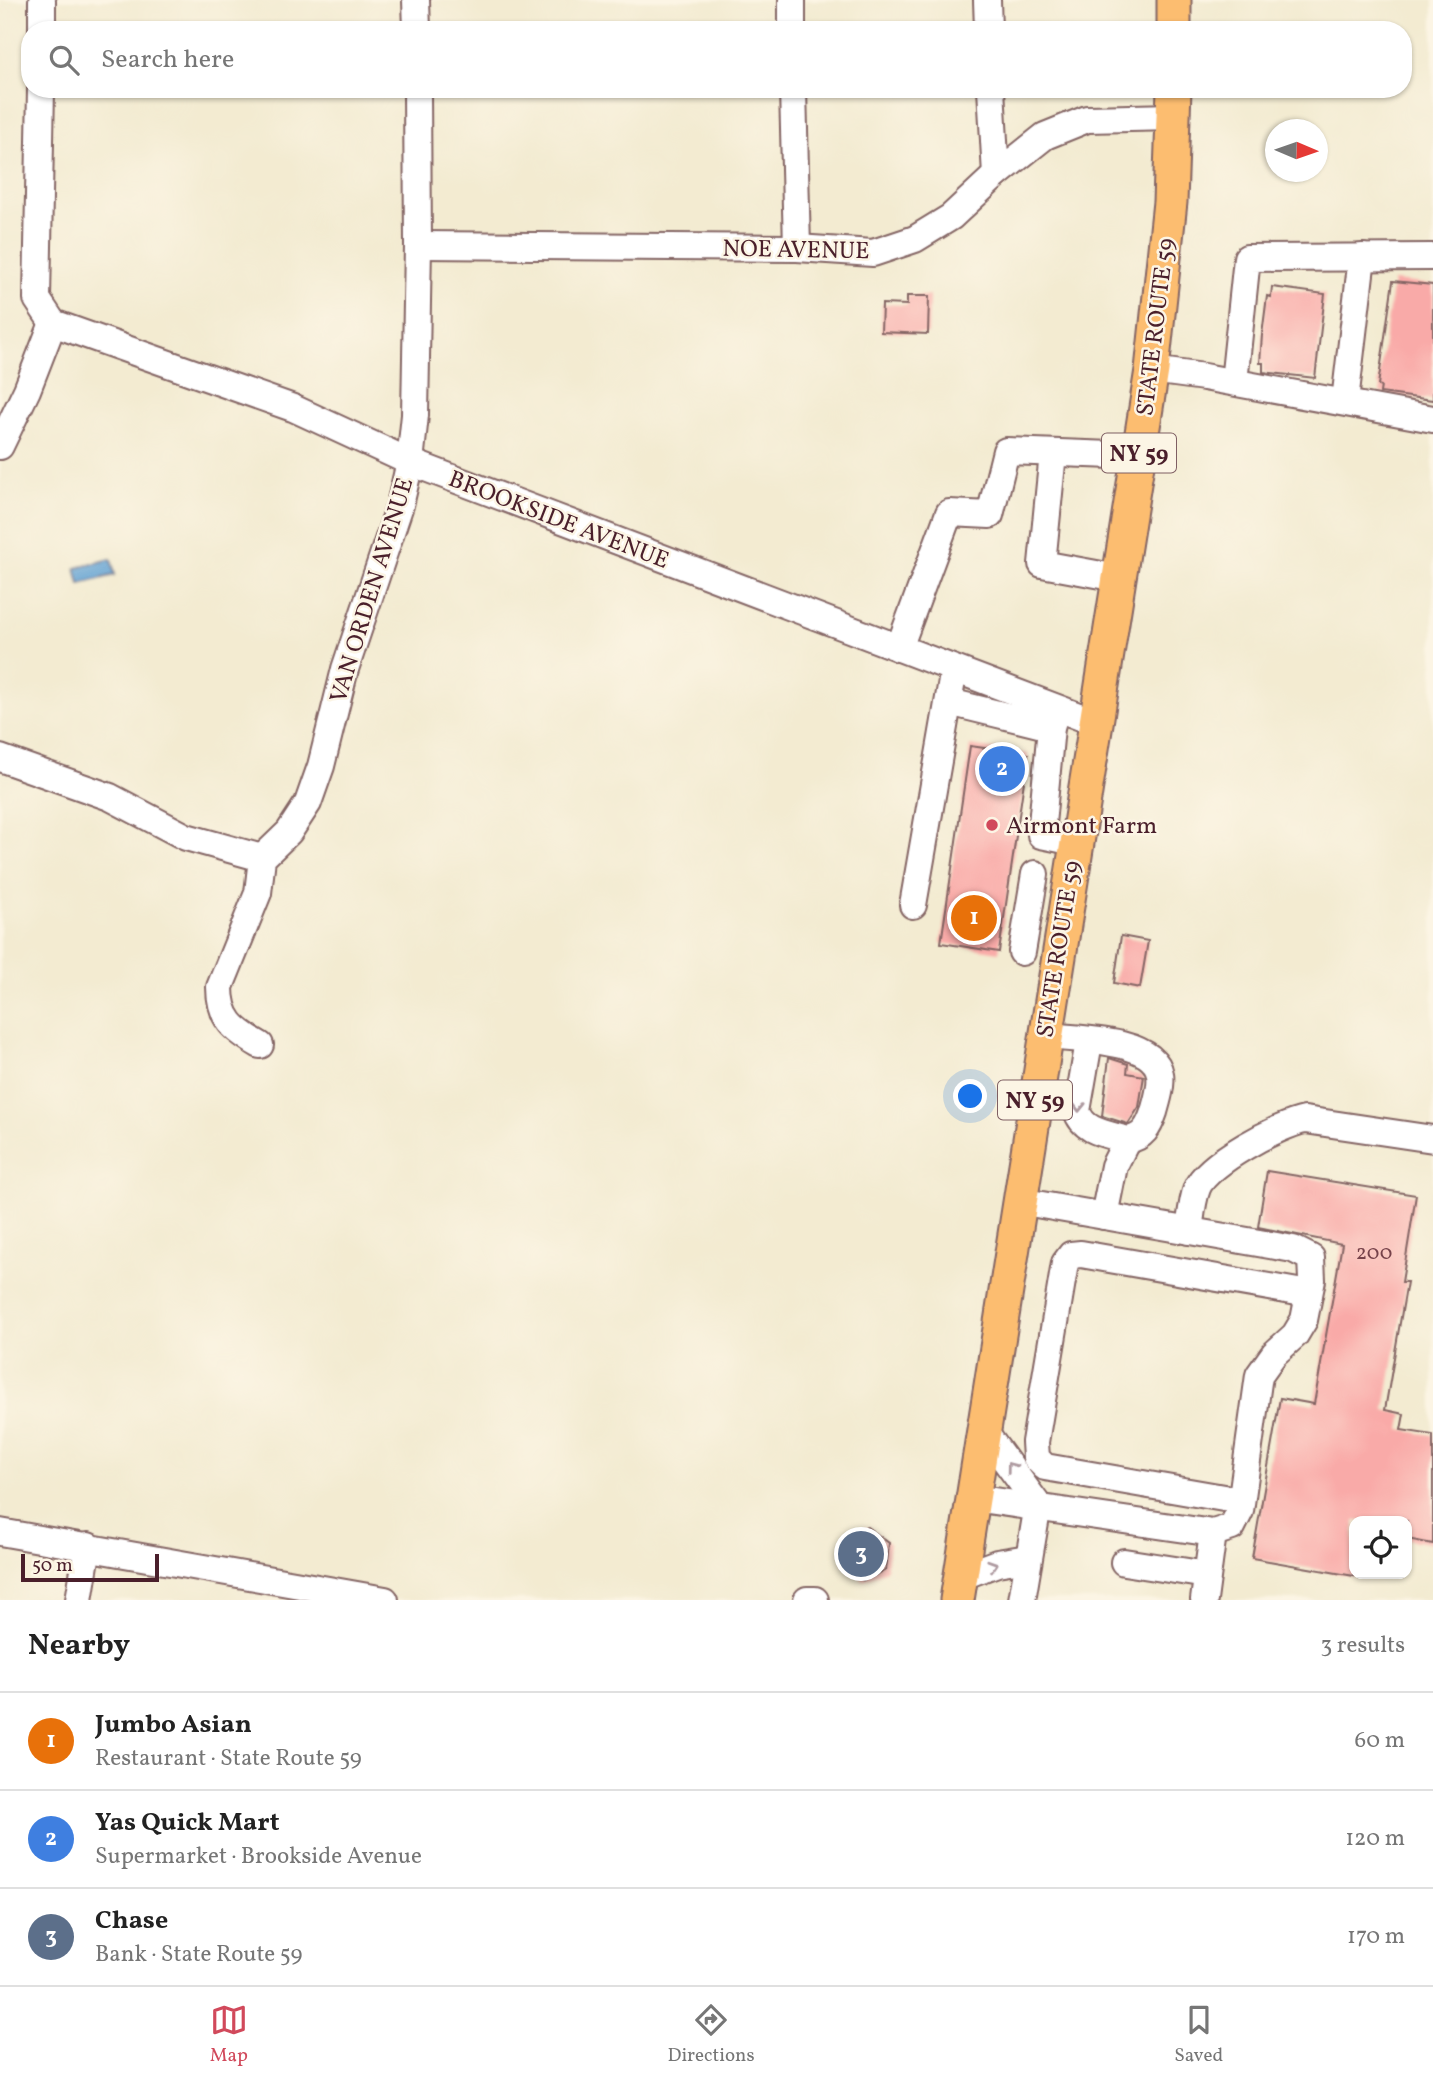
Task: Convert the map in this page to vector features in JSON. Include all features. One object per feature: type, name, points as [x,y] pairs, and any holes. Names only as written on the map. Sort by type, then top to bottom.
[{"type":"main road","points":[[1174,0],[1174,21]]},
{"type":"main road","name":"STATE ROUTE 59","points":[[958,1588],[1152,370],[1166,254],[1174,103]]},
{"type":"street","points":[[42,0],[42,21]]},
{"type":"street","points":[[416,0],[417,21]]},
{"type":"street","points":[[792,0],[792,21]]},
{"type":"street","points":[[987,0],[988,21]]},
{"type":"street","points":[[0,446],[27,390],[53,323],[37,299],[41,98]]},
{"type":"street","name":"VAN ORDEN AVENUE","points":[[262,858],[289,832],[309,803],[345,669],[400,505],[410,463],[415,415],[417,98]]},
{"type":"street","points":[[793,98],[797,248]]},
{"type":"street","points":[[992,98],[996,174]]},
{"type":"street","name":"NOE AVENUE","points":[[418,245],[797,248],[873,253],[915,239],[951,217],[996,174],[1045,136],[1087,120],[1174,103]]},
{"type":"street","points":[[1345,401],[1362,257]]},
{"type":"street","points":[[1234,382],[1247,258],[1433,257]]},
{"type":"street","name":"BROOKSIDE AVENUE","points":[[53,323],[293,408],[410,463],[954,669],[1054,718],[1094,722]]},
{"type":"street","points":[[1152,370],[1345,401],[1433,419]]},
{"type":"street","points":[[899,648],[949,513],[990,515],[1006,451],[1139,456]]},
{"type":"street","points":[[1053,453],[1042,564],[1118,578]]},
{"type":"street","points":[[913,905],[954,669]]},
{"type":"street","points":[[948,702],[1054,718],[1041,835],[1022,952]]},
{"type":"street","points":[[0,758],[110,797],[186,837],[262,858],[258,893],[220,987],[220,1001],[227,1023],[260,1045]]},
{"type":"street","points":[[1041,835],[1075,842]]},
{"type":"street","points":[[1035,874],[1069,881]]},
{"type":"street","points":[[1045,1035],[1138,1048],[1151,1057],[1160,1074],[1150,1124],[1137,1139],[1127,1140],[1089,1128],[1079,1120],[1078,1104],[1089,1042]]},
{"type":"street","points":[[1188,1231],[1198,1187],[1206,1176],[1258,1139],[1285,1124],[1305,1120],[1433,1139]]},
{"type":"street","points":[[1104,1216],[1114,1166],[1127,1140]]},
{"type":"street","points":[[972,1498],[1038,1505],[1213,1533],[1232,1527],[1241,1501],[1259,1375],[1273,1354],[1296,1335],[1304,1320],[1309,1294],[1311,1258],[1293,1249],[1019,1201]]},
{"type":"street","points":[[1241,1501],[1045,1467],[1036,1458],[1035,1442],[1065,1263],[1071,1255],[1081,1254],[1309,1294]]},
{"type":"street","points":[[983,1430],[1038,1505],[1022,1600]]},
{"type":"street","points":[[0,1532],[385,1600]]},
{"type":"street","points":[[1124,1562],[1206,1588],[1213,1533]]},
{"type":"street","points":[[79,1600],[88,1546]]},
{"type":"street","points":[[958,1588],[997,1563],[1028,1558]]},
{"type":"street","points":[[807,1600],[815,1600]]},
{"type":"water","points":[[111,559],[115,575],[80,584],[76,568]]},
{"type":"building","points":[[1393,281],[1433,285],[1433,400],[1380,393],[1381,386],[1378,385]]},
{"type":"building","points":[[1272,287],[1325,294],[1315,378],[1263,372],[1263,363],[1260,363],[1262,335],[1267,296],[1271,297]]},
{"type":"building","points":[[907,296],[929,296],[928,334],[881,332],[882,304],[907,305]]},
{"type":"building","points":[[970,746],[1028,754],[999,952],[941,943]]},
{"type":"building","points":[[1121,936],[1148,941],[1140,988],[1114,983]]},
{"type":"building","points":[[1109,1058],[1128,1064],[1127,1073],[1144,1076],[1139,1107],[1128,1124],[1102,1116]]},
{"type":"building","points":[[1267,1171],[1416,1195],[1402,1282],[1407,1282],[1385,1410],[1404,1414],[1401,1430],[1433,1435],[1433,1544],[1412,1540],[1412,1516],[1349,1516],[1349,1575],[1252,1558],[1280,1398],[1314,1404],[1342,1244],[1258,1227]]},
{"type":"building","points":[[867,1527],[889,1543],[886,1570],[863,1580],[843,1563],[845,1535]]},
{"type":"place","name":"Yas Quick Mart","points":[[1002,769]]},
{"type":"place","name":"Airmont Farm","points":[[992,825]]},
{"type":"place","name":"Jumbo Asian","points":[[974,918]]},
{"type":"place","name":"Chase","points":[[861,1554]]}]
